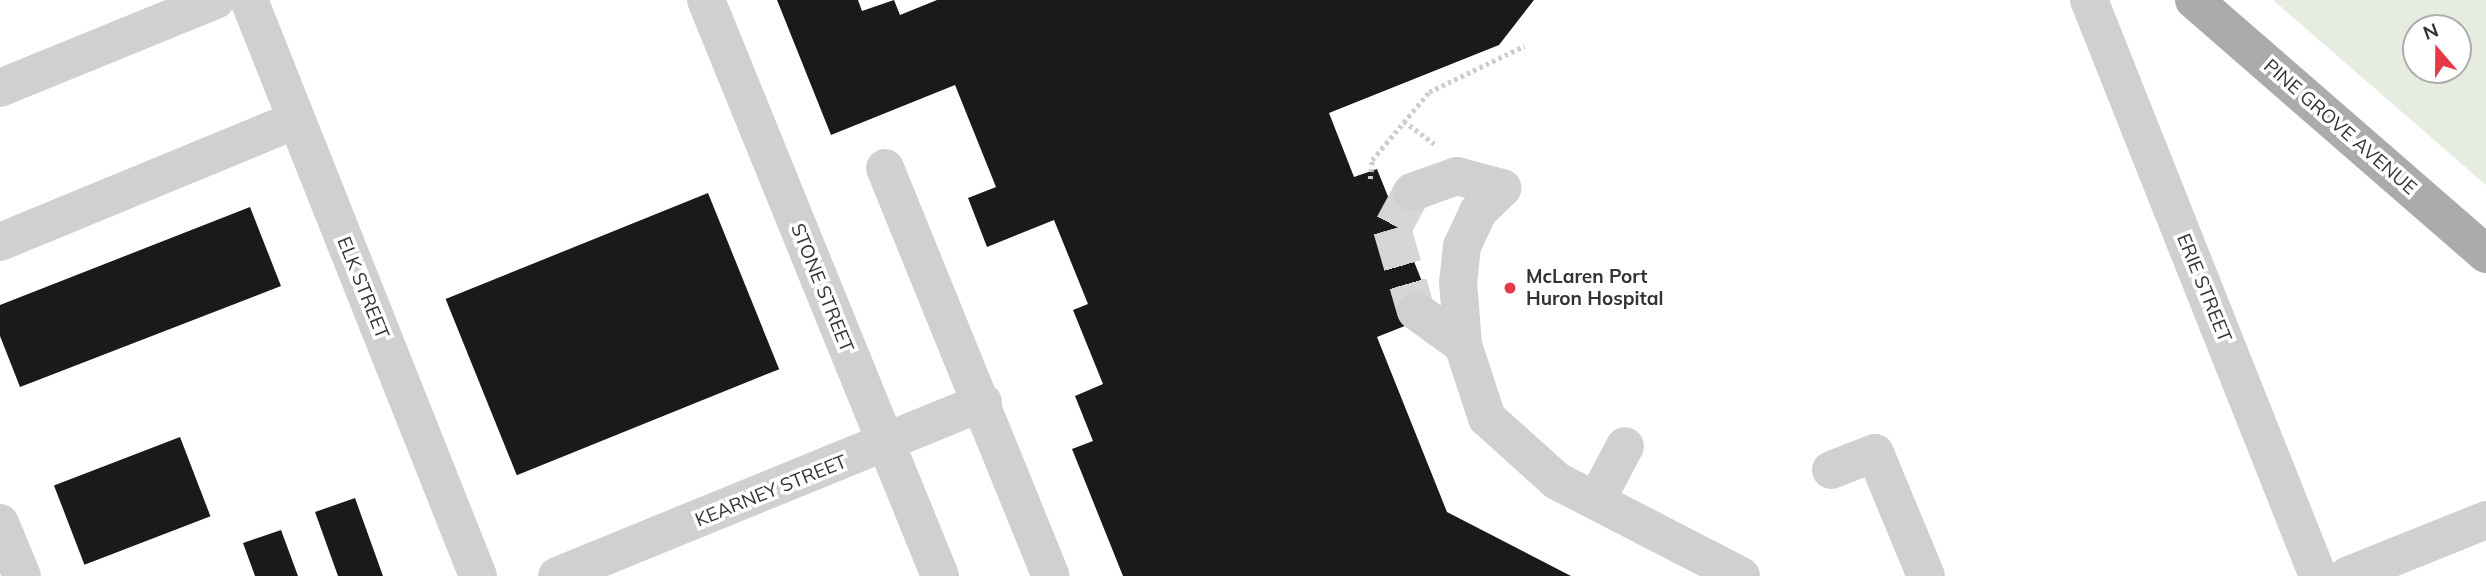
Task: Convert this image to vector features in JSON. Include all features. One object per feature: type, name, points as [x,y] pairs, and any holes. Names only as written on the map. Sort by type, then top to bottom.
[{"type":"main road","name":"PINE GROVE AVENUE","points":[[2194,0],[2486,254]]},
{"type":"street","points":[[0,88],[216,0]]},
{"type":"street","name":"ELK STREET","points":[[249,0],[478,576]]},
{"type":"street","name":"STONE STREET","points":[[706,0],[940,576]]},
{"type":"street","name":"ERIE STREET","points":[[2089,0],[2318,576]]},
{"type":"street","points":[[0,242],[296,120]]},
{"type":"street","points":[[885,168],[983,402],[1051,576]]},
{"type":"street","points":[[1412,192],[1458,176],[1502,188],[1478,212],[1462,246],[1458,282],[1463,345],[1487,418],[1557,481],[1741,576]]},
{"type":"street","points":[[1416,311],[1463,345]]},
{"type":"street","name":"KEARNEY STREET","points":[[557,576],[886,445],[983,402]]},
{"type":"street","points":[[1596,501],[1625,446]]},
{"type":"street","points":[[1831,470],[1875,453],[1926,576]]},
{"type":"street","points":[[2347,576],[2486,520]]},
{"type":"street","points":[[0,523],[22,576]]},
{"type":"path","points":[[1370,179],[1372,160],[1429,92],[1524,46]]},
{"type":"path","points":[[1404,121],[1441,149]]},
{"type":"shaded area","points":[[2273,0],[2486,0],[2486,185]]},
{"type":"building","points":[[777,0],[858,0],[862,11],[894,0],[900,15],[937,0],[1534,0],[1499,45],[1329,113],[1354,177],[1377,169],[1435,314],[1377,337],[1447,512],[1571,576],[1123,576],[1072,449],[1093,441],[1075,396],[1103,384],[1073,310],[1088,304],[1054,220],[987,247],[968,198],[996,187],[955,85],[831,135]]},
{"type":"building","points":[[708,193],[779,369],[517,475],[446,299]]},
{"type":"building","points":[[250,207],[281,286],[20,387],[0,336],[0,305]]},
{"type":"building","points":[[180,437],[210,516],[84,565],[54,485]]},
{"type":"building","points":[[355,498],[383,576],[338,576],[315,512]]},
{"type":"building","points":[[281,530],[298,576],[255,576],[243,543]]},
{"type":"tunnel","points":[[1412,192],[1392,229],[1416,311]]},
{"type":"place","name":"McLaren Port Huron Hospital","points":[[1510,288]]}]
